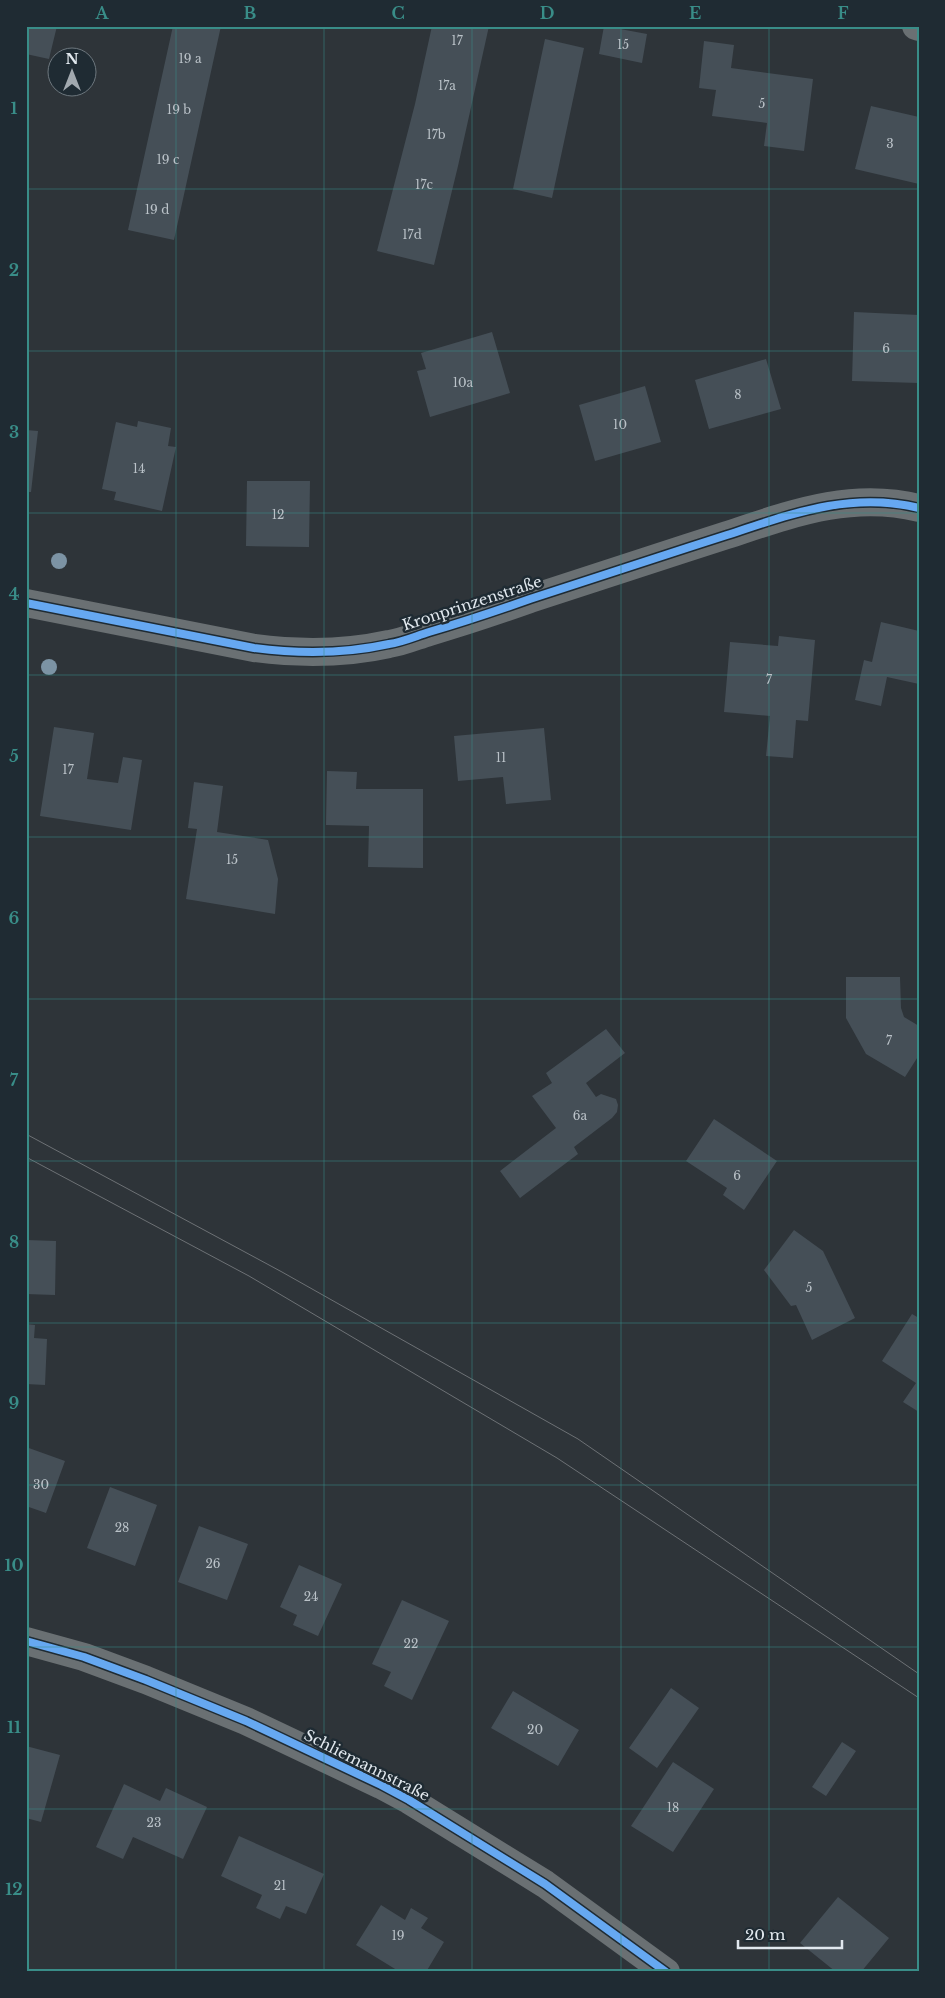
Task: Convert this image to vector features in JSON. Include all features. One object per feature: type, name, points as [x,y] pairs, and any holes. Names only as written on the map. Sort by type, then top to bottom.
[{"type":"street","name":"Kronprinzenstraße","points":[[26,603],[270,650],[321,653],[357,650],[391,644],[438,630],[814,508],[844,503],[874,502],[919,508]]},
{"type":"street","name":"Schliemannstraße","points":[[26,1641],[84,1657],[237,1717],[381,1785],[409,1800],[546,1884],[666,1972]]},
{"type":"building","points":[[26,26],[57,26],[52,48],[48,48],[48,59],[26,54]]},
{"type":"building","points":[[173,26],[221,26],[174,240],[128,230]]},
{"type":"building","points":[[432,26],[489,26],[434,265],[377,251],[415,104]]},
{"type":"building","points":[[604,26],[647,34],[642,63],[599,54]]},
{"type":"building","points":[[545,39],[584,48],[552,198],[513,189]]},
{"type":"building","points":[[704,41],[734,45],[731,68],[813,79],[804,151],[764,146],[767,123],[712,116],[716,90],[699,88]]},
{"type":"building","points":[[871,106],[919,117],[919,184],[855,169]]},
{"type":"building","points":[[854,312],[919,315],[919,383],[852,381]]},
{"type":"building","points":[[492,332],[510,393],[430,417],[417,371],[426,369],[421,353]]},
{"type":"building","points":[[766,359],[781,409],[709,429],[695,380]]},
{"type":"building","points":[[645,386],[661,442],[595,461],[579,405]]},
{"type":"building","points":[[138,421],[171,428],[168,446],[176,447],[162,511],[114,500],[116,492],[102,489],[116,422],[137,427]]},
{"type":"building","points":[[26,430],[38,431],[31,492],[26,492]]},
{"type":"building","points":[[247,481],[310,481],[309,547],[246,546]]},
{"type":"building","points":[[881,622],[919,631],[919,684],[887,677],[881,706],[855,700],[864,660],[872,662]]},
{"type":"building","points":[[779,636],[815,640],[808,721],[796,720],[793,758],[766,756],[770,716],[724,712],[730,642],[778,646]]},
{"type":"building","points":[[54,727],[94,733],[87,779],[118,783],[123,757],[142,760],[131,830],[40,816]]},
{"type":"building","points":[[544,728],[551,800],[506,804],[503,777],[458,781],[454,736]]},
{"type":"building","points":[[327,771],[357,772],[356,789],[423,789],[423,868],[368,867],[369,826],[326,825]]},
{"type":"building","points":[[194,782],[223,786],[217,832],[268,840],[278,879],[275,914],[186,899],[197,829],[188,828]]},
{"type":"building","points":[[846,977],[900,977],[901,1008],[904,1017],[919,1026],[919,1055],[905,1077],[866,1054],[846,1018]]},
{"type":"building","points":[[606,1029],[625,1053],[586,1083],[596,1097],[601,1094],[616,1099],[618,1105],[617,1112],[574,1147],[578,1154],[520,1198],[500,1171],[556,1128],[532,1096],[552,1083],[546,1073]]},
{"type":"building","points":[[714,1119],[777,1161],[744,1210],[723,1195],[727,1188],[686,1161]]},
{"type":"building","points":[[794,1230],[823,1251],[855,1318],[812,1340],[796,1305],[791,1306],[764,1270]]},
{"type":"building","points":[[26,1240],[56,1241],[55,1295],[26,1294]]},
{"type":"building","points":[[912,1314],[919,1318],[919,1412],[903,1402],[916,1383],[882,1361]]},
{"type":"building","points":[[26,1324],[35,1325],[34,1338],[47,1339],[45,1385],[26,1384]]},
{"type":"building","points":[[26,1447],[65,1461],[46,1513],[26,1506]]},
{"type":"building","points":[[110,1487],[157,1505],[135,1566],[87,1548]]},
{"type":"building","points":[[199,1526],[248,1544],[227,1600],[178,1582]]},
{"type":"building","points":[[299,1565],[342,1584],[318,1636],[293,1625],[297,1615],[280,1607]]},
{"type":"building","points":[[402,1600],[449,1621],[412,1700],[384,1686],[391,1672],[372,1664]]},
{"type":"building","points":[[671,1688],[699,1708],[657,1768],[629,1748]]},
{"type":"building","points":[[513,1691],[579,1730],[558,1766],[491,1728]]},
{"type":"building","points":[[842,1742],[856,1751],[826,1796],[812,1787]]},
{"type":"building","points":[[26,1746],[60,1755],[41,1822],[26,1818]]},
{"type":"building","points":[[673,1762],[714,1789],[673,1852],[631,1826]]},
{"type":"building","points":[[124,1784],[160,1801],[166,1788],[207,1807],[183,1859],[133,1837],[123,1859],[96,1847]]},
{"type":"building","points":[[239,1836],[324,1874],[306,1914],[286,1906],[280,1919],[256,1908],[262,1895],[221,1876]]},
{"type":"building","points":[[838,1897],[889,1938],[861,1972],[836,1972],[800,1943]]},
{"type":"building","points":[[381,1905],[405,1920],[411,1908],[428,1918],[421,1928],[444,1942],[426,1972],[400,1972],[356,1945]]},
{"type":"tram line","points":[[26,1134],[282,1272],[578,1439],[919,1674]]},
{"type":"tram line","points":[[26,1157],[249,1276],[557,1458],[919,1698]]},
{"type":"cycle path","points":[[26,603],[254,648],[305,652],[355,650],[404,640],[751,527],[821,507],[869,502],[894,503],[919,508]]},
{"type":"cycle path","points":[[26,1641],[84,1657],[146,1680],[246,1721],[381,1785],[409,1800],[545,1884],[666,1972]]}]
